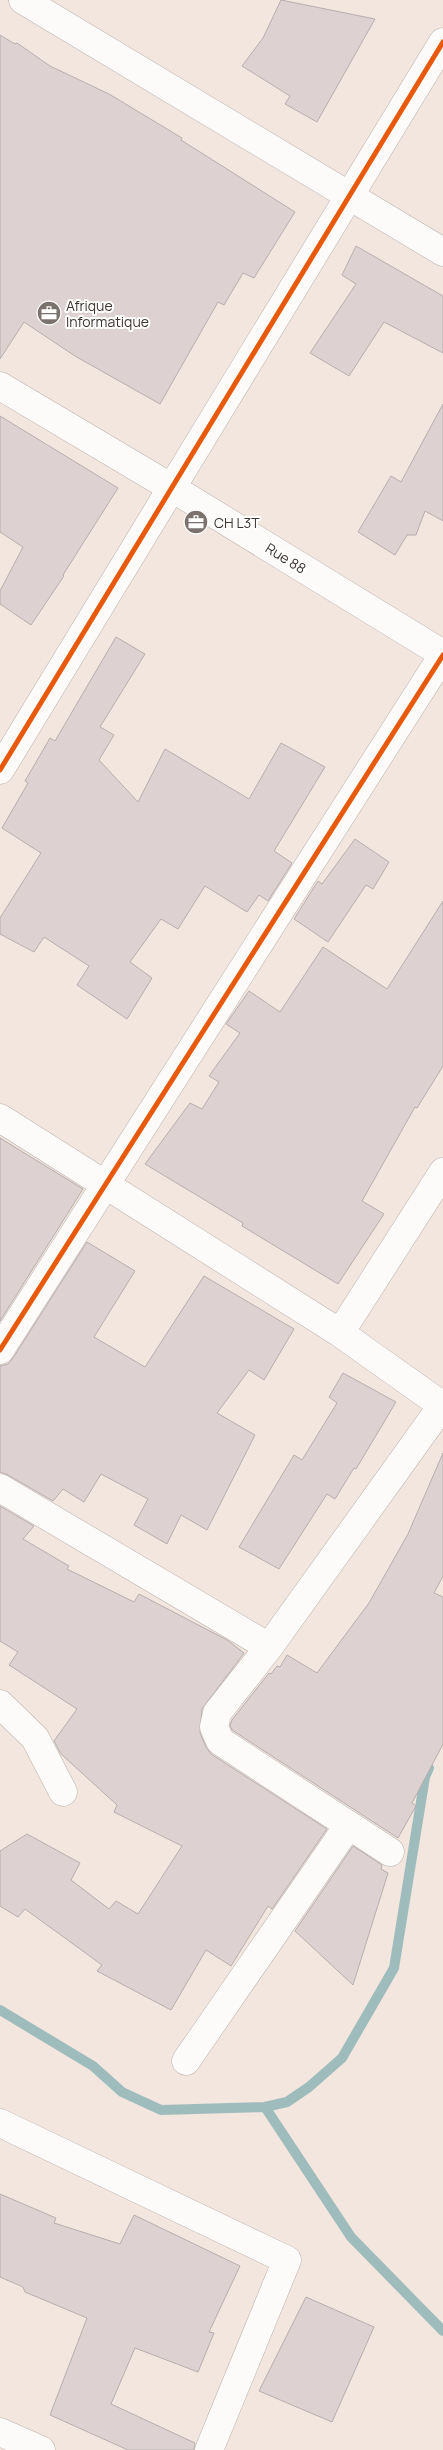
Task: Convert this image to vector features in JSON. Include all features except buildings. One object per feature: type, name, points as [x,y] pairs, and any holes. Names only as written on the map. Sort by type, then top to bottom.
[{"type":"street","points":[[23,0],[443,252]]},
{"type":"street","points":[[2,763],[172,488],[443,42]]},
{"type":"street","name":"Rue 88","points":[[0,386],[172,488],[443,654]]},
{"type":"street","points":[[0,1350],[443,654]]},
{"type":"street","points":[[0,1118],[340,1333],[443,1406],[269,1647],[217,1713],[214,1727],[220,1742],[390,1852]]},
{"type":"street","points":[[340,1333],[443,1172]]},
{"type":"street","points":[[0,1488],[269,1647]]},
{"type":"street","points":[[0,1704],[35,1738],[63,1792]]},
{"type":"street","points":[[186,2061],[348,1826]]},
{"type":"street","points":[[0,2123],[287,2260],[209,2450]]},
{"type":"street","points":[[0,2432],[41,2450]]},
{"type":"waterway","points":[[0,2010],[93,2066],[122,2092],[161,2110],[265,2107],[287,2102],[309,2087],[342,2058],[394,1968],[425,1777],[429,1768]]},
{"type":"waterway","points":[[265,2107],[351,2237],[443,2331]]},
{"type":"cycle path","points":[[0,770],[443,42]]},
{"type":"cycle path","points":[[0,1350],[443,655]]},
{"type":"place","name":"Afrique Informatique","points":[[49,313]]},
{"type":"place","name":"CH L3T","points":[[196,522]]}]
